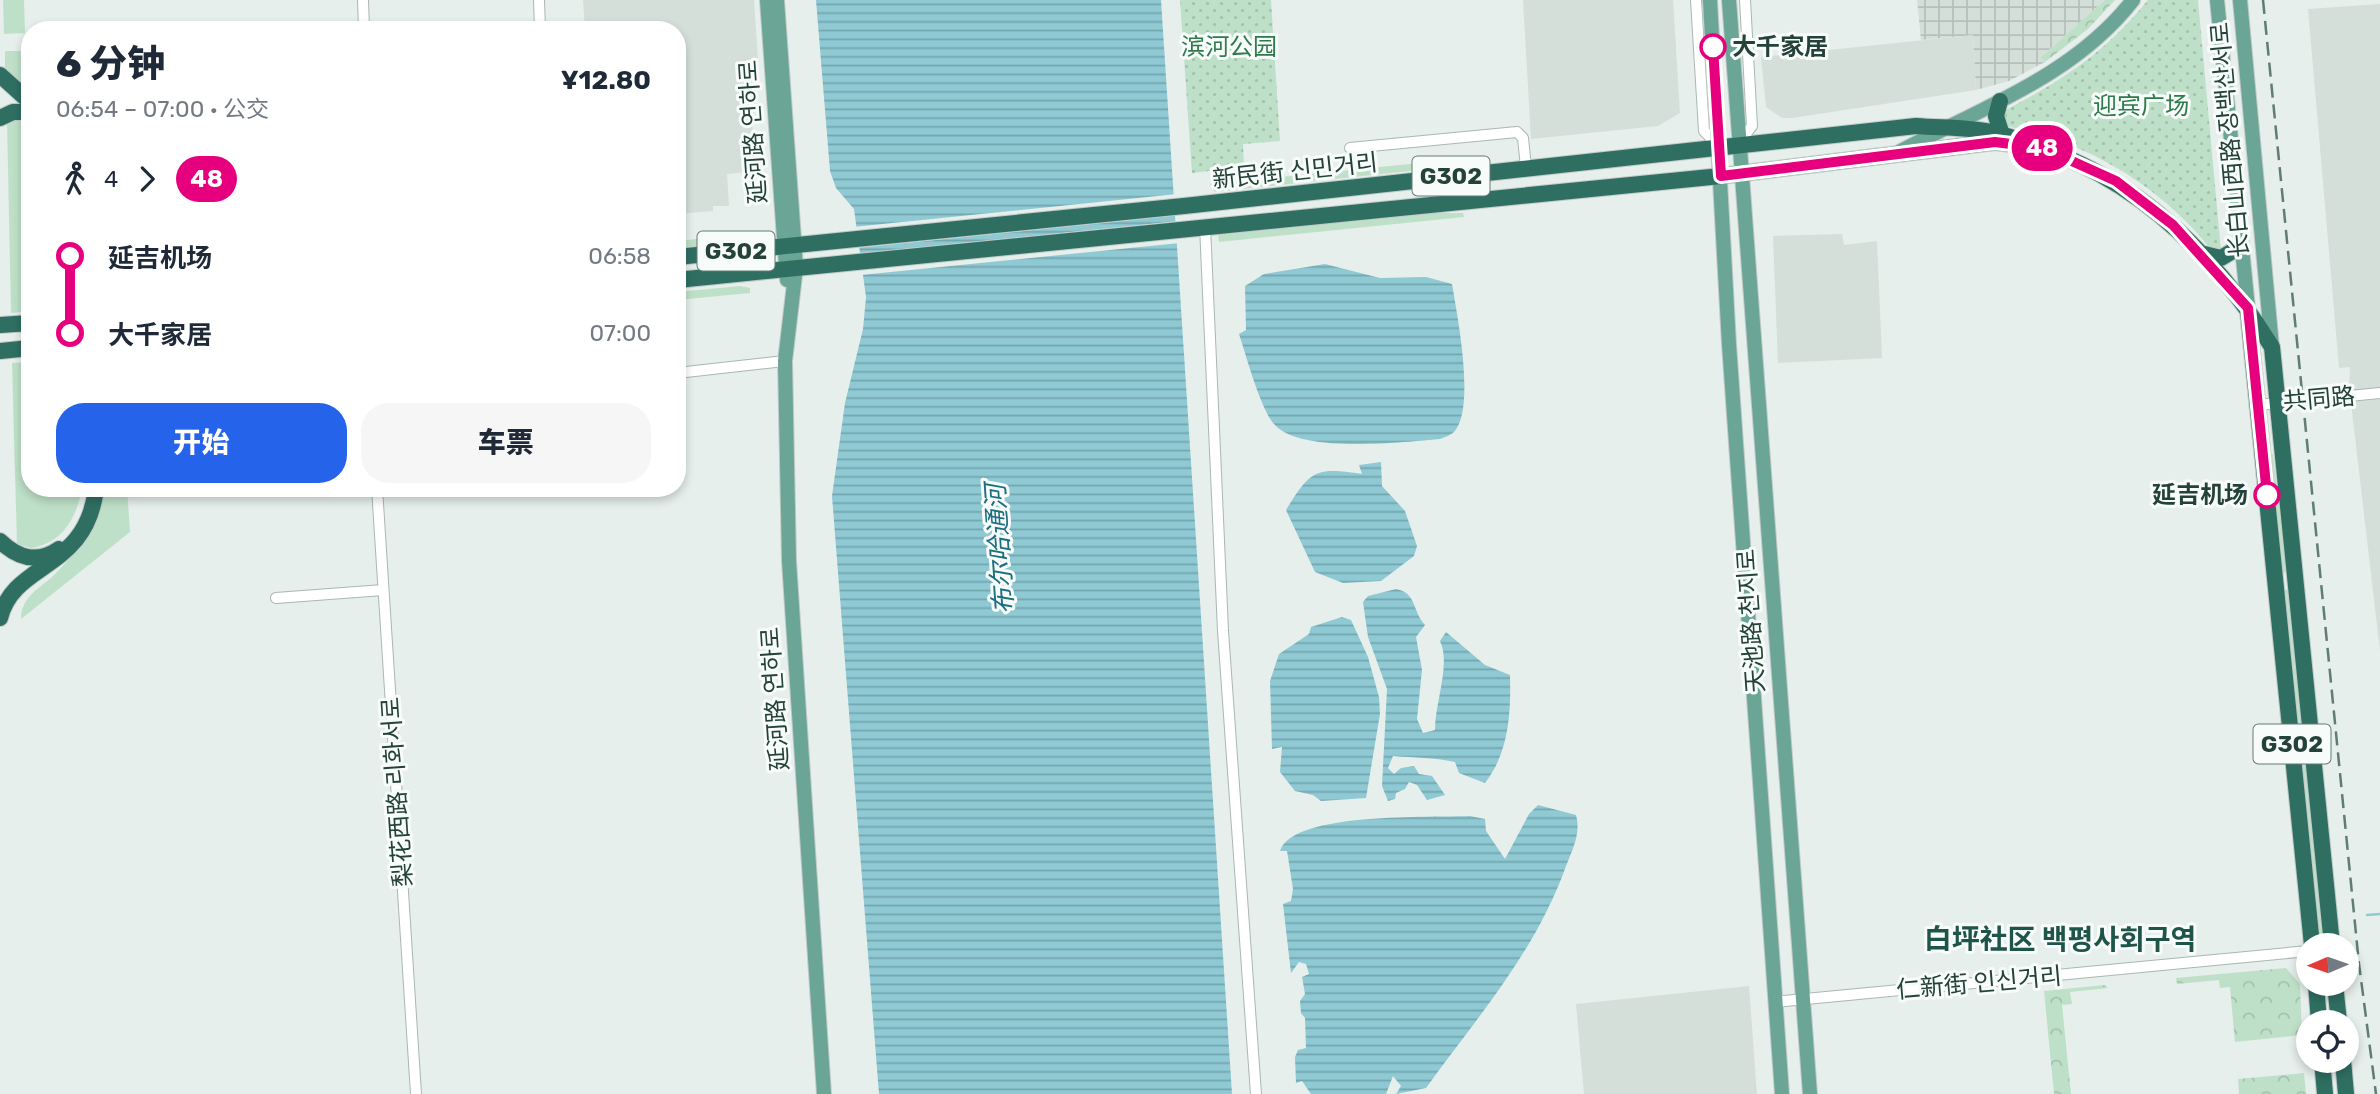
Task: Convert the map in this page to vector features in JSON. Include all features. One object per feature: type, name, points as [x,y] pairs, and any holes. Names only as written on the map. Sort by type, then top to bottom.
[{"type":"highway","points":[[0,75],[21,94]]},
{"type":"highway","points":[[2000,101],[1996,116],[2002,135]]},
{"type":"highway","points":[[0,118],[13,112],[21,112]]},
{"type":"highway","name":"新民街 신민거리","points":[[686,256],[1184,206],[1916,126],[2002,135],[2081,162],[2116,181],[2155,210],[2200,253],[2248,308],[2272,347]]},
{"type":"highway","name":"新民街 신민거리","points":[[686,279],[1721,176],[1995,142],[2034,146]]},
{"type":"highway","points":[[1209,226],[1210,203]]},
{"type":"highway","points":[[2200,253],[2221,258],[2241,246]]},
{"type":"highway","name":"长白山西路 장백산서로","points":[[2248,308],[2311,933]]},
{"type":"highway","points":[[0,325],[21,324]]},
{"type":"highway","name":"长白山西路 장백산서로","points":[[2272,347],[2331,933]]},
{"type":"highway","points":[[0,351],[21,349]]},
{"type":"highway","points":[[0,541],[14,552],[31,558],[44,557],[57,551],[77,526],[86,497]]},
{"type":"highway","points":[[0,618],[18,589],[64,555],[79,538],[90,517],[94,497]]},
{"type":"highway","points":[[2323,1073],[2325,1094]]},
{"type":"highway","points":[[2344,1073],[2346,1094]]},
{"type":"main road","name":"延河路 연하로","points":[[767,0],[791,268],[791,302],[785,361],[789,561],[824,1094]]},
{"type":"main road","name":"延河路 연하로","points":[[777,0],[789,245]]},
{"type":"main road","name":"天池路 천지로","points":[[1710,0],[1729,344],[1782,1094]]},
{"type":"main road","name":"天池路 천지로","points":[[1729,0],[1810,1094]]},
{"type":"main road","name":"新民街 신민거리","points":[[1896,154],[2000,101],[2074,57],[2106,30],[2133,0]]},
{"type":"main road","name":"长白山西路 장백산서로","points":[[2217,0],[2248,308]]},
{"type":"main road","name":"长白山西路 장백산서로","points":[[2239,0],[2272,347]]},
{"type":"main road","name":"新民街 신민거리","points":[[1916,126],[1978,111]]},
{"type":"street","points":[[363,0],[364,21]]},
{"type":"street","points":[[539,0],[540,21]]},
{"type":"street","name":"天池路 천지로","points":[[1696,0],[1704,131],[1719,146]]},
{"type":"street","name":"天池路 천지로","points":[[1738,145],[1752,126],[1745,0]]},
{"type":"street","points":[[1350,148],[1517,132],[1522,138],[1525,167]]},
{"type":"street","points":[[1209,226],[1223,631],[1256,1094]]},
{"type":"street","points":[[686,372],[785,361]]},
{"type":"street","name":"共同路","points":[[2258,405],[2380,393]]},
{"type":"street","points":[[2367,395],[2380,402]]},
{"type":"street","name":"梨花西路 리화서로","points":[[377,497],[416,1094]]},
{"type":"street","points":[[276,598],[383,590]]},
{"type":"street","name":"仁新街 인신거리","points":[[1774,1002],[2296,952]]},
{"type":"shaded area","points":[[583,0],[754,0],[759,75],[752,123],[756,171],[727,174],[729,206],[713,206],[713,211],[686,213],[686,21],[584,21]]},
{"type":"shaded area","points":[[1523,0],[1673,0],[1680,113],[1658,126],[1531,139]]},
{"type":"shaded area","points":[[1917,0],[2105,0],[2042,56],[2045,62],[2009,81],[1976,90],[1973,35],[1921,40]]},
{"type":"shaded area","points":[[2380,4],[2380,651],[2349,386],[2350,367],[2339,368],[2308,9]]},
{"type":"shaded area","points":[[1973,35],[1976,90],[1792,118],[1782,118],[1766,107],[1761,57]]},
{"type":"shaded area","points":[[1842,234],[1844,245],[1877,241],[1882,358],[1778,363],[1773,236]]},
{"type":"shaded area","points":[[1749,986],[1757,1094],[1584,1094],[1576,1004]]},
{"type":"green space","points":[[3,0],[24,0],[25,21],[21,21],[21,33],[4,34]]},
{"type":"green space","name":"滨河公园","points":[[1180,0],[1271,0],[1280,141],[1243,144],[1244,167],[1192,173]]},
{"type":"green space","points":[[2105,0],[2115,0],[2088,29],[2045,62],[2041,57]]},
{"type":"green space","name":"迎宾广场","points":[[2148,0],[2198,0],[2221,251],[2212,251],[2159,197],[2117,168],[2071,145],[2005,125],[2003,118],[2006,110],[2066,75],[2100,50]]},
{"type":"green space","points":[[5,51],[21,51],[21,87],[5,72]]},
{"type":"green space","points":[[21,118],[21,312],[11,313],[7,121]]},
{"type":"green space","points":[[1460,159],[1461,163],[1428,169],[1215,192],[1210,184]]},
{"type":"green space","points":[[1425,213],[1463,213],[1464,217],[1219,242],[1218,235]]},
{"type":"green space","points":[[747,234],[747,241],[686,247],[686,240]]},
{"type":"green space","points":[[740,286],[750,288],[750,293],[686,299],[686,291]]},
{"type":"green space","points":[[21,362],[21,497],[79,497],[67,527],[52,541],[31,548],[17,544],[12,363]]},
{"type":"green space","points":[[2273,454],[2287,570],[2284,573],[2281,571],[2270,456]]},
{"type":"green space","points":[[98,497],[128,497],[130,532],[21,619],[27,600],[71,557],[88,525]]},
{"type":"green space","points":[[2284,589],[2289,591],[2323,933],[2318,933]]},
{"type":"green space","points":[[2286,968],[2296,979],[2296,996],[2300,996],[2301,1010],[2296,1010],[2296,1036],[2235,1042],[2230,987],[2220,988],[2219,980],[2177,984],[2176,978]]},
{"type":"green space","points":[[2105,985],[2108,988],[2070,992],[2072,1004],[2062,1005],[2071,1094],[2054,1094],[2044,991]]},
{"type":"green space","points":[[2304,1073],[2306,1094],[2239,1094],[2238,1079]]},
{"type":"water","name":"布尔哈通河","points":[[816,0],[1161,0],[1232,1094],[879,1094],[832,496],[845,403],[863,329],[866,297],[854,209],[836,188],[830,171]]},
{"type":"water","points":[[1325,264],[1380,278],[1426,277],[1452,284],[1461,338],[1464,383],[1464,403],[1453,433],[1440,439],[1329,443],[1288,434],[1275,425],[1259,396],[1239,334],[1246,330],[1245,286],[1264,274]]},
{"type":"water","points":[[1381,462],[1382,486],[1405,511],[1417,546],[1414,556],[1381,581],[1343,583],[1315,572],[1286,510],[1302,487],[1316,474],[1334,471],[1362,474],[1359,465]]},
{"type":"water","points":[[1396,589],[1408,594],[1425,625],[1416,637],[1422,670],[1417,719],[1423,733],[1435,730],[1444,661],[1440,641],[1446,632],[1485,665],[1510,675],[1510,704],[1504,745],[1485,783],[1459,773],[1455,762],[1393,756],[1388,768],[1394,774],[1401,768],[1414,766],[1419,774],[1432,776],[1445,795],[1427,800],[1417,785],[1409,782],[1405,789],[1396,793],[1395,799],[1388,801],[1382,786],[1387,689],[1368,637],[1363,602],[1368,596]]},
{"type":"water","points":[[1342,617],[1351,620],[1368,657],[1379,697],[1380,714],[1366,798],[1321,801],[1313,795],[1295,791],[1280,772],[1282,747],[1272,749],[1270,681],[1279,654],[1309,634],[1311,627]]},
{"type":"water","points":[[1538,805],[1576,815],[1577,834],[1554,897],[1504,982],[1426,1088],[1396,1094],[1401,1086],[1393,1076],[1386,1094],[1311,1094],[1302,1081],[1296,1083],[1295,1057],[1298,1050],[1306,1048],[1305,1018],[1301,1013],[1300,1001],[1305,994],[1302,977],[1309,974],[1306,964],[1299,962],[1291,973],[1283,904],[1291,901],[1293,889],[1287,851],[1280,851],[1290,838],[1310,829],[1366,819],[1470,816],[1485,819],[1486,831],[1505,859],[1529,814]]},
{"type":"pier","points":[[1177,194],[1179,215],[856,248],[853,227]]},
{"type":"pier","points":[[1179,221],[1180,243],[861,275],[857,254]]},
{"type":"waterway","points":[[2367,915],[2380,914]]},
{"type":"railway","points":[[2263,0],[2359,964],[2376,1094]]},
{"type":"bus line","name":"48","points":[[1713,47],[1721,176],[1995,142],[2043,148],[2091,167],[2116,181],[2155,210],[2183,235],[2248,308],[2267,495]]},
{"type":"place","name":"大千家居","points":[[1713,47]]},
{"type":"place","name":"延吉机场","points":[[2267,495]]},
{"type":"district","name":"白坪社区 백평사회구역","points":[[2060,939]]}]
